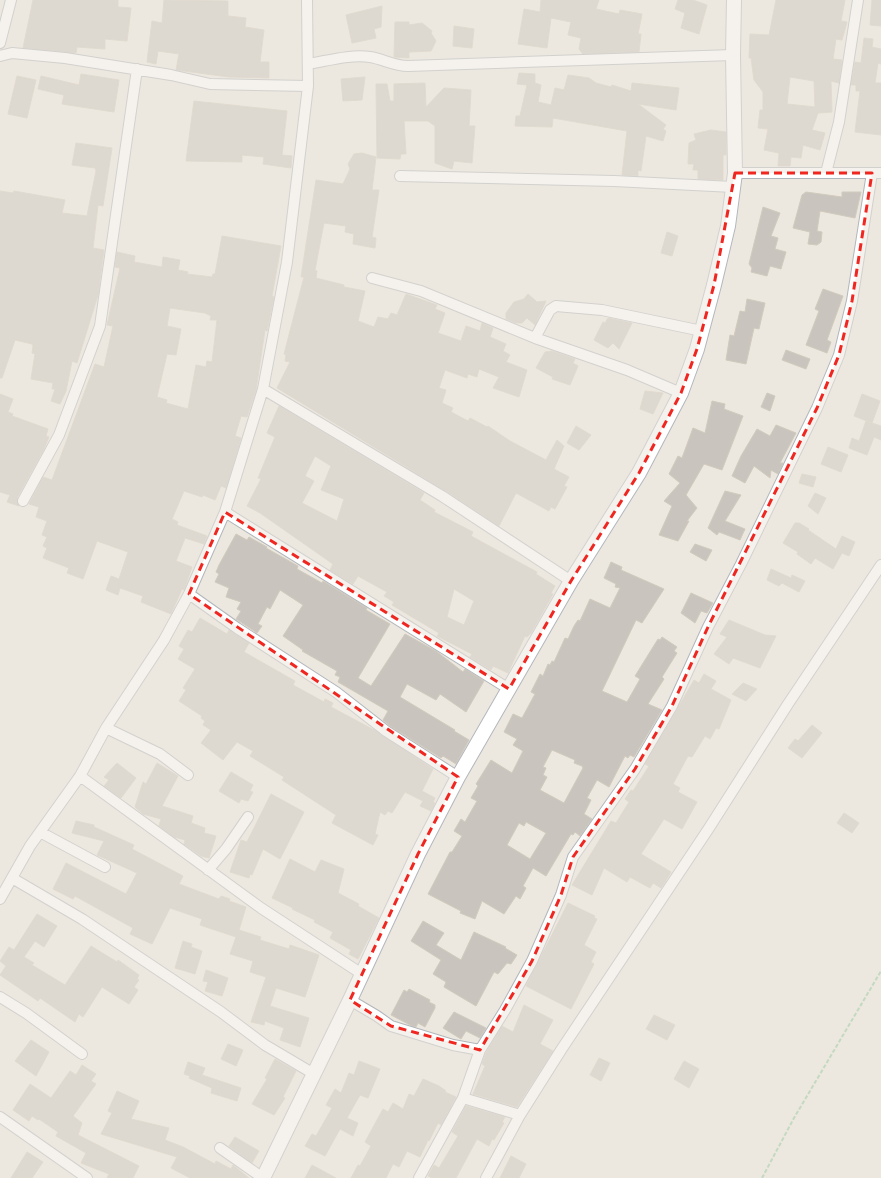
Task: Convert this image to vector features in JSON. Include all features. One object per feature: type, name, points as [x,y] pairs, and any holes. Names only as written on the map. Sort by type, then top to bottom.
[{"type":"main road","points":[[263,1178],[350,1000],[418,854],[458,777],[571,581],[639,473],[681,393],[702,331],[728,226],[735,173],[733,55],[734,0]]},
{"type":"street","points":[[0,43],[11,0]]},
{"type":"street","points":[[0,899],[30,846],[80,776],[106,728],[164,640],[189,594],[226,512],[263,388],[286,262],[308,86],[307,0]]},
{"type":"street","points":[[826,173],[839,122],[858,0]]},
{"type":"street","points":[[0,56],[12,54],[65,58],[137,69],[210,84],[308,86]]},
{"type":"street","points":[[308,64],[368,56],[398,66],[408,66],[733,55]]},
{"type":"street","points":[[23,502],[59,435],[100,326],[137,69]]},
{"type":"street","points":[[418,1178],[464,1098],[480,1050],[505,1010],[532,961],[561,895],[573,857],[635,769],[672,706],[708,627],[741,564],[818,408],[839,355],[852,301],[877,173],[735,173]]},
{"type":"street","points":[[400,176],[614,181],[733,187]]},
{"type":"street","points":[[372,278],[421,291],[535,338],[627,370],[681,393]]},
{"type":"street","points":[[535,338],[550,310],[556,306],[602,310],[702,331]]},
{"type":"street","points":[[263,388],[442,496],[571,581]]},
{"type":"street","points":[[226,512],[509,690]]},
{"type":"street","points":[[486,1178],[520,1115],[588,1007],[709,828],[788,704],[881,565]]},
{"type":"street","points":[[189,594],[237,628],[336,692],[386,731],[458,777]]},
{"type":"street","points":[[106,728],[160,754],[188,775]]},
{"type":"street","points":[[80,776],[291,929],[362,974]]},
{"type":"street","points":[[208,870],[226,849],[248,817]]},
{"type":"street","points":[[40,832],[104,867]]},
{"type":"street","points":[[12,878],[82,919],[221,1012],[265,1045],[314,1074]]},
{"type":"street","points":[[0,997],[26,1013],[82,1054]]},
{"type":"street","points":[[350,1000],[378,1016],[391,1026],[453,1045],[480,1050]]},
{"type":"street","points":[[464,1098],[520,1115]]},
{"type":"street","points":[[0,1117],[87,1178]]},
{"type":"street","points":[[220,1148],[263,1178]]},
{"type":"path","points":[[762,1178],[794,1118],[881,971]]},
{"type":"highlighted area","points":[[735,173],[872,173],[852,301],[839,355],[817,408],[708,627],[672,706],[635,769],[573,857],[561,895],[532,961],[480,1050],[391,1026],[350,1000],[418,854],[458,777],[189,594],[225,512],[509,689],[571,581],[639,473],[681,393],[697,349],[714,285]]},
{"type":"building","points":[[33,0],[118,0],[118,7],[131,8],[127,41],[105,39],[105,49],[77,47],[76,53],[23,48]]},
{"type":"building","points":[[164,0],[228,1],[228,16],[246,18],[245,27],[264,30],[260,62],[269,62],[269,78],[229,77],[176,70],[179,54],[158,51],[156,64],[147,62],[152,21],[162,23]]},
{"type":"building","points":[[541,0],[599,0],[596,9],[619,14],[620,10],[642,14],[638,34],[641,34],[639,52],[583,54],[579,49],[581,38],[568,35],[571,22],[551,18],[547,48],[518,44],[524,9],[540,12]]},
{"type":"building","points":[[678,0],[693,0],[707,5],[699,34],[681,28],[685,13],[675,9]]},
{"type":"building","points":[[776,0],[845,0],[841,21],[847,22],[842,40],[836,39],[833,59],[842,60],[839,83],[831,81],[832,112],[818,113],[812,130],[825,133],[820,150],[803,145],[801,158],[791,157],[790,166],[778,166],[779,153],[764,150],[768,129],[758,128],[760,110],[763,110],[763,92],[754,80],[751,58],[749,58],[750,34],[769,35]],"holes":[[[790,77],[814,81],[815,107],[787,104]]]},
{"type":"building","points":[[872,0],[881,0],[881,26],[870,25]]},
{"type":"building","points":[[382,6],[381,27],[374,29],[376,38],[352,43],[346,15]]},
{"type":"building","points":[[395,22],[409,22],[409,25],[422,23],[432,31],[431,33],[436,41],[431,51],[409,52],[409,58],[394,57]]},
{"type":"building","points":[[454,26],[474,29],[472,48],[453,46]]},
{"type":"building","points":[[864,38],[873,39],[872,47],[881,49],[881,64],[878,63],[875,83],[881,83],[881,135],[855,132],[860,91],[856,91],[856,85],[851,85],[855,62],[861,63]]},
{"type":"building","points":[[519,73],[535,74],[535,83],[541,85],[538,102],[551,105],[555,88],[564,90],[568,75],[589,78],[596,83],[611,87],[612,85],[631,91],[632,83],[679,88],[676,110],[638,104],[666,125],[663,129],[666,131],[663,141],[646,136],[641,171],[638,170],[638,176],[622,175],[627,131],[553,118],[552,127],[515,126],[516,116],[520,116],[527,85],[517,84]]},
{"type":"building","points":[[81,74],[119,80],[114,112],[62,104],[64,95],[38,89],[41,76],[79,85]]},
{"type":"building","points":[[17,76],[36,80],[27,118],[8,114]]},
{"type":"building","points":[[365,77],[362,100],[343,101],[341,79]]},
{"type":"building","points":[[425,83],[426,107],[444,88],[471,90],[469,126],[475,126],[472,163],[454,161],[452,169],[435,163],[435,126],[428,121],[404,121],[406,154],[401,154],[400,159],[377,158],[376,84],[387,84],[390,101],[394,101],[394,84]]},
{"type":"building","points":[[194,101],[287,111],[282,155],[292,156],[291,168],[263,164],[264,157],[242,155],[242,162],[186,161]]},
{"type":"building","points":[[711,130],[726,132],[726,155],[723,155],[723,180],[698,179],[698,170],[693,170],[694,164],[688,164],[689,143],[696,140],[694,134]]},
{"type":"building","points":[[76,143],[112,148],[103,206],[98,205],[93,248],[104,250],[98,295],[77,363],[72,361],[66,391],[60,404],[51,401],[55,389],[52,389],[53,383],[31,379],[35,354],[32,353],[32,344],[15,340],[2,378],[0,378],[0,191],[13,193],[14,191],[65,200],[62,213],[87,216],[96,171],[95,168],[72,165]]},
{"type":"building","points":[[362,153],[376,157],[372,190],[379,190],[372,237],[376,238],[375,248],[353,244],[354,234],[345,232],[346,226],[324,223],[315,270],[317,271],[316,278],[344,285],[344,287],[365,291],[358,321],[374,327],[378,317],[388,319],[391,313],[397,315],[406,294],[437,305],[435,309],[445,313],[438,333],[461,341],[466,326],[480,331],[482,323],[493,328],[490,337],[506,344],[503,351],[510,355],[506,362],[527,370],[519,397],[493,388],[499,377],[479,369],[477,377],[468,374],[467,378],[445,370],[439,388],[446,390],[442,403],[453,408],[451,412],[468,421],[470,418],[487,427],[488,426],[510,441],[546,460],[557,440],[564,446],[554,469],[569,477],[564,486],[567,487],[555,509],[551,507],[549,511],[516,493],[499,526],[446,491],[277,388],[290,362],[285,361],[286,355],[284,354],[304,277],[301,277],[316,180],[343,184],[350,169],[348,164],[354,154]]},
{"type":"building","points":[[806,192],[842,197],[842,192],[861,192],[855,218],[820,211],[817,231],[822,232],[821,242],[817,245],[808,244],[810,232],[793,228],[802,195]]},
{"type":"building","points":[[763,207],[780,213],[771,236],[778,238],[775,249],[786,252],[781,269],[770,266],[767,276],[751,272],[752,268],[749,264]]},
{"type":"building","points":[[667,232],[678,236],[672,256],[661,253]]},
{"type":"building","points":[[222,236],[281,246],[272,296],[274,297],[267,331],[265,330],[256,390],[247,417],[241,416],[235,436],[241,438],[226,488],[221,486],[215,500],[203,495],[202,497],[184,491],[172,519],[178,522],[177,525],[207,536],[204,544],[185,538],[176,561],[192,567],[184,590],[182,589],[171,614],[141,602],[143,596],[120,588],[118,595],[106,590],[111,576],[119,579],[128,552],[97,541],[83,579],[67,573],[69,568],[43,558],[47,548],[43,546],[47,537],[42,535],[47,521],[36,517],[39,507],[29,504],[43,477],[52,480],[95,364],[104,367],[113,326],[107,325],[120,268],[115,267],[117,252],[135,256],[134,262],[162,267],[163,257],[180,260],[178,270],[188,272],[187,274],[212,277],[213,274],[215,274]],"holes":[[[170,308],[205,313],[211,316],[210,320],[217,320],[212,362],[207,361],[206,367],[196,365],[188,409],[166,403],[167,400],[157,397],[167,354],[176,355],[181,329],[167,326]]]},
{"type":"building","points":[[823,289],[843,296],[827,340],[831,342],[827,353],[806,345],[819,311],[815,309]]},
{"type":"building","points":[[528,294],[537,302],[546,301],[535,325],[527,318],[522,323],[516,323],[506,319],[506,313],[514,302],[524,299]]},
{"type":"building","points":[[747,299],[765,303],[759,329],[754,328],[746,364],[726,360],[730,335],[734,336],[740,311],[745,312]]},
{"type":"building","points":[[608,318],[632,323],[619,349],[613,343],[608,348],[594,340],[603,322],[605,323]]},
{"type":"building","points":[[786,350],[810,359],[806,369],[782,360]]},
{"type":"building","points":[[552,351],[575,359],[573,363],[578,366],[570,385],[552,379],[553,377],[536,368],[545,352]]},
{"type":"building","points":[[645,391],[663,393],[653,414],[640,409]]},
{"type":"building","points":[[767,393],[775,396],[770,411],[761,407]]},
{"type":"building","points":[[0,394],[13,399],[8,412],[13,414],[12,416],[48,429],[46,436],[49,437],[44,449],[17,498],[19,506],[7,502],[10,495],[0,492]]},
{"type":"building","points":[[862,394],[880,401],[872,423],[854,416]]},
{"type":"building","points":[[712,401],[725,404],[724,409],[743,416],[722,470],[704,464],[686,495],[697,508],[687,521],[689,521],[678,541],[659,535],[672,506],[664,501],[680,483],[669,474],[678,456],[682,458],[693,428],[705,433]]},
{"type":"building","points":[[279,406],[424,493],[420,500],[435,510],[434,512],[473,532],[471,536],[537,572],[536,574],[555,586],[551,593],[553,594],[531,633],[527,637],[525,636],[508,673],[493,666],[491,670],[470,657],[472,654],[437,636],[439,633],[392,605],[394,602],[384,596],[387,592],[358,576],[353,584],[330,570],[333,564],[260,513],[247,506],[261,479],[258,478],[275,437],[267,433]],"holes":[[[315,456],[331,466],[321,490],[344,499],[337,521],[302,503],[314,481],[305,476]],[[454,589],[474,601],[464,625],[447,617]]]},
{"type":"building","points":[[866,421],[881,426],[881,440],[874,437],[867,455],[849,448],[852,438],[859,441]]},
{"type":"building","points":[[776,425],[796,433],[780,463],[783,463],[778,474],[771,470],[770,478],[754,466],[745,483],[732,476],[741,456],[757,429],[770,436]]},
{"type":"building","points":[[576,426],[591,435],[579,450],[567,443]]},
{"type":"building","points":[[828,447],[848,455],[841,472],[821,464]]},
{"type":"building","points":[[802,474],[816,477],[813,487],[799,483]]},
{"type":"building","points":[[725,491],[741,495],[725,521],[745,529],[740,540],[719,532],[717,535],[708,528]]},
{"type":"building","points":[[815,493],[826,498],[818,514],[808,506]]},
{"type":"building","points":[[795,523],[799,523],[809,529],[808,530],[836,549],[842,536],[855,542],[849,556],[842,553],[833,569],[815,558],[811,564],[797,554],[798,552],[783,543]]},
{"type":"building","points":[[236,534],[247,540],[249,537],[267,547],[266,548],[298,566],[297,569],[322,583],[323,581],[390,624],[358,678],[371,686],[405,634],[436,651],[463,672],[465,669],[484,681],[466,712],[440,694],[436,700],[407,684],[400,697],[469,740],[456,764],[443,756],[441,758],[390,726],[383,720],[388,711],[338,682],[340,677],[335,675],[337,671],[302,651],[303,650],[283,636],[303,605],[280,590],[270,609],[267,607],[258,624],[262,626],[257,633],[236,619],[241,611],[237,609],[241,602],[226,597],[229,588],[215,582],[219,574],[216,572],[219,565]]},
{"type":"building","points":[[695,544],[712,550],[706,561],[690,552]]},
{"type":"building","points":[[611,562],[622,567],[621,570],[664,589],[642,623],[636,620],[602,691],[627,702],[640,679],[635,676],[658,639],[660,640],[662,637],[677,647],[674,651],[677,653],[662,677],[664,679],[648,704],[662,710],[634,757],[630,755],[628,758],[625,756],[609,787],[597,780],[587,798],[591,800],[584,814],[592,819],[580,836],[575,832],[573,835],[571,834],[546,876],[533,868],[523,886],[526,888],[520,899],[516,896],[504,914],[482,901],[475,919],[460,913],[461,911],[428,894],[450,852],[452,852],[462,836],[454,831],[461,819],[465,822],[477,801],[471,798],[478,786],[476,784],[491,760],[512,773],[523,751],[513,745],[517,739],[504,732],[513,714],[522,718],[535,694],[531,692],[540,674],[543,676],[548,664],[550,665],[552,661],[554,662],[565,638],[568,639],[578,620],[580,621],[590,599],[610,608],[620,588],[615,587],[616,584],[604,578]],"holes":[[[552,750],[575,760],[574,763],[582,766],[583,768],[564,803],[540,790],[547,777],[543,775],[546,768],[543,767]],[[526,822],[546,833],[530,859],[507,845],[519,823],[524,826]]]},
{"type":"building","points":[[771,569],[791,578],[792,575],[805,581],[799,592],[782,583],[779,586],[767,580]]},
{"type":"building","points":[[691,593],[713,603],[707,613],[701,611],[695,623],[681,613]]},
{"type":"building","points":[[200,618],[227,634],[229,630],[249,643],[244,652],[295,681],[293,685],[324,702],[325,699],[333,703],[331,707],[376,731],[433,769],[422,791],[435,798],[433,802],[435,803],[431,811],[420,806],[423,801],[405,792],[392,813],[388,811],[385,815],[380,812],[375,834],[378,835],[373,845],[332,823],[336,815],[282,780],[284,777],[250,756],[253,751],[237,742],[223,760],[201,743],[211,730],[203,725],[205,721],[201,718],[202,716],[179,701],[186,690],[183,688],[195,669],[178,659],[184,649],[179,646],[188,630],[192,632]]},
{"type":"building","points":[[729,620],[765,635],[776,636],[760,668],[733,658],[729,664],[714,654],[727,637],[720,634]]},
{"type":"building","points":[[704,674],[716,681],[711,689],[731,700],[719,729],[716,728],[710,739],[705,736],[692,757],[688,756],[673,784],[680,788],[678,792],[697,802],[682,829],[664,819],[641,854],[671,872],[665,882],[661,888],[653,883],[650,888],[630,877],[627,882],[604,868],[592,895],[572,885],[611,821],[616,823],[629,802],[625,799],[631,790],[633,791],[649,766],[645,764],[694,680],[699,683]]},
{"type":"building","points":[[743,683],[757,689],[746,701],[732,694]]},
{"type":"building","points":[[812,725],[822,733],[802,758],[788,748],[795,739],[798,741]]},
{"type":"building","points":[[117,763],[136,778],[121,798],[104,786],[109,780],[104,777]]},
{"type":"building","points":[[157,763],[178,776],[162,806],[193,816],[191,823],[205,828],[204,833],[216,836],[209,858],[201,856],[184,844],[185,840],[174,837],[159,826],[161,819],[143,814],[135,807],[143,782],[146,784]]},
{"type":"building","points":[[231,772],[253,785],[250,791],[253,792],[248,801],[241,799],[239,803],[219,791]]},
{"type":"building","points":[[271,794],[304,812],[280,859],[263,849],[252,875],[250,874],[249,878],[230,872],[241,840],[247,842]]},
{"type":"building","points":[[844,813],[859,823],[852,833],[837,823]]},
{"type":"building","points":[[76,821],[94,825],[94,827],[134,845],[132,849],[183,876],[179,884],[219,899],[221,896],[230,899],[229,901],[246,907],[239,930],[261,937],[260,940],[289,949],[290,945],[319,955],[305,997],[276,988],[270,1006],[309,1018],[300,1047],[280,1040],[284,1028],[265,1021],[264,1025],[251,1022],[266,977],[250,972],[253,961],[230,954],[236,937],[200,925],[202,919],[170,908],[152,944],[130,934],[133,928],[75,896],[73,899],[53,889],[66,863],[126,894],[137,873],[97,855],[104,841],[72,833]]},
{"type":"building","points":[[290,859],[315,872],[321,860],[344,869],[338,893],[359,904],[358,906],[379,918],[358,959],[349,954],[351,950],[330,938],[333,932],[314,922],[315,920],[272,898]]},
{"type":"building","points":[[568,903],[595,916],[594,918],[597,919],[584,945],[596,952],[591,962],[594,964],[571,1009],[526,986]]},
{"type":"building","points":[[37,914],[57,926],[44,947],[35,941],[24,957],[34,963],[32,965],[65,985],[91,946],[117,962],[118,960],[139,975],[137,979],[139,980],[134,987],[138,990],[129,1004],[102,987],[83,1017],[79,1014],[75,1022],[40,998],[38,1001],[0,975],[6,966],[0,961],[9,947],[14,950]]},
{"type":"building","points":[[423,921],[444,933],[436,945],[461,960],[474,932],[506,947],[505,948],[517,955],[511,964],[507,963],[498,974],[494,972],[476,1006],[444,987],[446,982],[433,974],[441,960],[411,941]]},
{"type":"building","points":[[183,941],[192,944],[191,947],[202,951],[195,974],[175,968]]},
{"type":"building","points":[[206,970],[228,978],[222,996],[205,991],[208,982],[203,981]]},
{"type":"building","points":[[409,989],[430,1000],[429,1002],[435,1005],[435,1008],[425,1027],[418,1023],[416,1027],[412,1026],[391,1015],[404,990],[407,992]]},
{"type":"building","points":[[524,1005],[553,1020],[540,1044],[553,1051],[517,1107],[473,1094],[485,1066],[482,1064],[486,1053],[502,1026],[513,1032]]},
{"type":"building","points":[[454,1012],[486,1028],[480,1038],[466,1031],[461,1039],[443,1028]]},
{"type":"building","points":[[654,1015],[675,1025],[667,1040],[646,1029]]},
{"type":"building","points":[[31,1040],[49,1052],[36,1076],[15,1061]]},
{"type":"building","points":[[228,1044],[243,1050],[236,1066],[221,1059]]},
{"type":"building","points":[[599,1058],[610,1063],[601,1081],[590,1075]]},
{"type":"building","points":[[275,1059],[296,1071],[283,1097],[285,1098],[274,1115],[252,1104],[267,1079],[265,1078]]},
{"type":"building","points":[[359,1061],[380,1069],[368,1098],[360,1095],[347,1118],[358,1123],[353,1136],[340,1129],[325,1156],[305,1146],[312,1134],[316,1136],[332,1108],[326,1105],[335,1089],[341,1093],[349,1073],[354,1075]]},
{"type":"building","points":[[684,1061],[699,1069],[689,1088],[674,1079]]},
{"type":"building","points":[[188,1062],[205,1068],[202,1075],[241,1088],[237,1101],[211,1093],[212,1088],[189,1078],[190,1076],[184,1074]]},
{"type":"building","points":[[82,1065],[96,1074],[91,1081],[96,1084],[73,1116],[82,1123],[78,1135],[139,1166],[133,1178],[107,1178],[109,1174],[81,1163],[86,1153],[56,1136],[58,1132],[39,1119],[38,1120],[32,1116],[29,1121],[13,1110],[30,1084],[51,1098],[70,1071],[76,1075]]},
{"type":"building","points":[[423,1079],[439,1086],[446,1091],[445,1092],[456,1097],[441,1125],[438,1123],[420,1157],[407,1151],[399,1167],[393,1164],[386,1178],[351,1178],[358,1165],[360,1166],[371,1146],[365,1142],[383,1109],[388,1112],[393,1103],[403,1109],[409,1094],[414,1096]]},
{"type":"building","points":[[117,1091],[139,1101],[131,1119],[169,1128],[165,1140],[183,1147],[215,1164],[216,1161],[231,1169],[233,1165],[249,1178],[190,1178],[171,1168],[177,1157],[101,1134],[112,1113],[108,1111]]},
{"type":"building","points":[[466,1106],[505,1117],[502,1122],[504,1123],[494,1140],[492,1139],[489,1146],[477,1139],[456,1178],[432,1178],[428,1176],[434,1165],[439,1168],[458,1136],[452,1132]]},
{"type":"building","points":[[235,1137],[259,1151],[252,1163],[229,1146]]},
{"type":"building","points":[[27,1152],[43,1162],[32,1178],[11,1178]]},
{"type":"building","points":[[511,1156],[526,1164],[519,1178],[500,1178]]},
{"type":"building","points":[[312,1165],[336,1178],[305,1178]]}]
